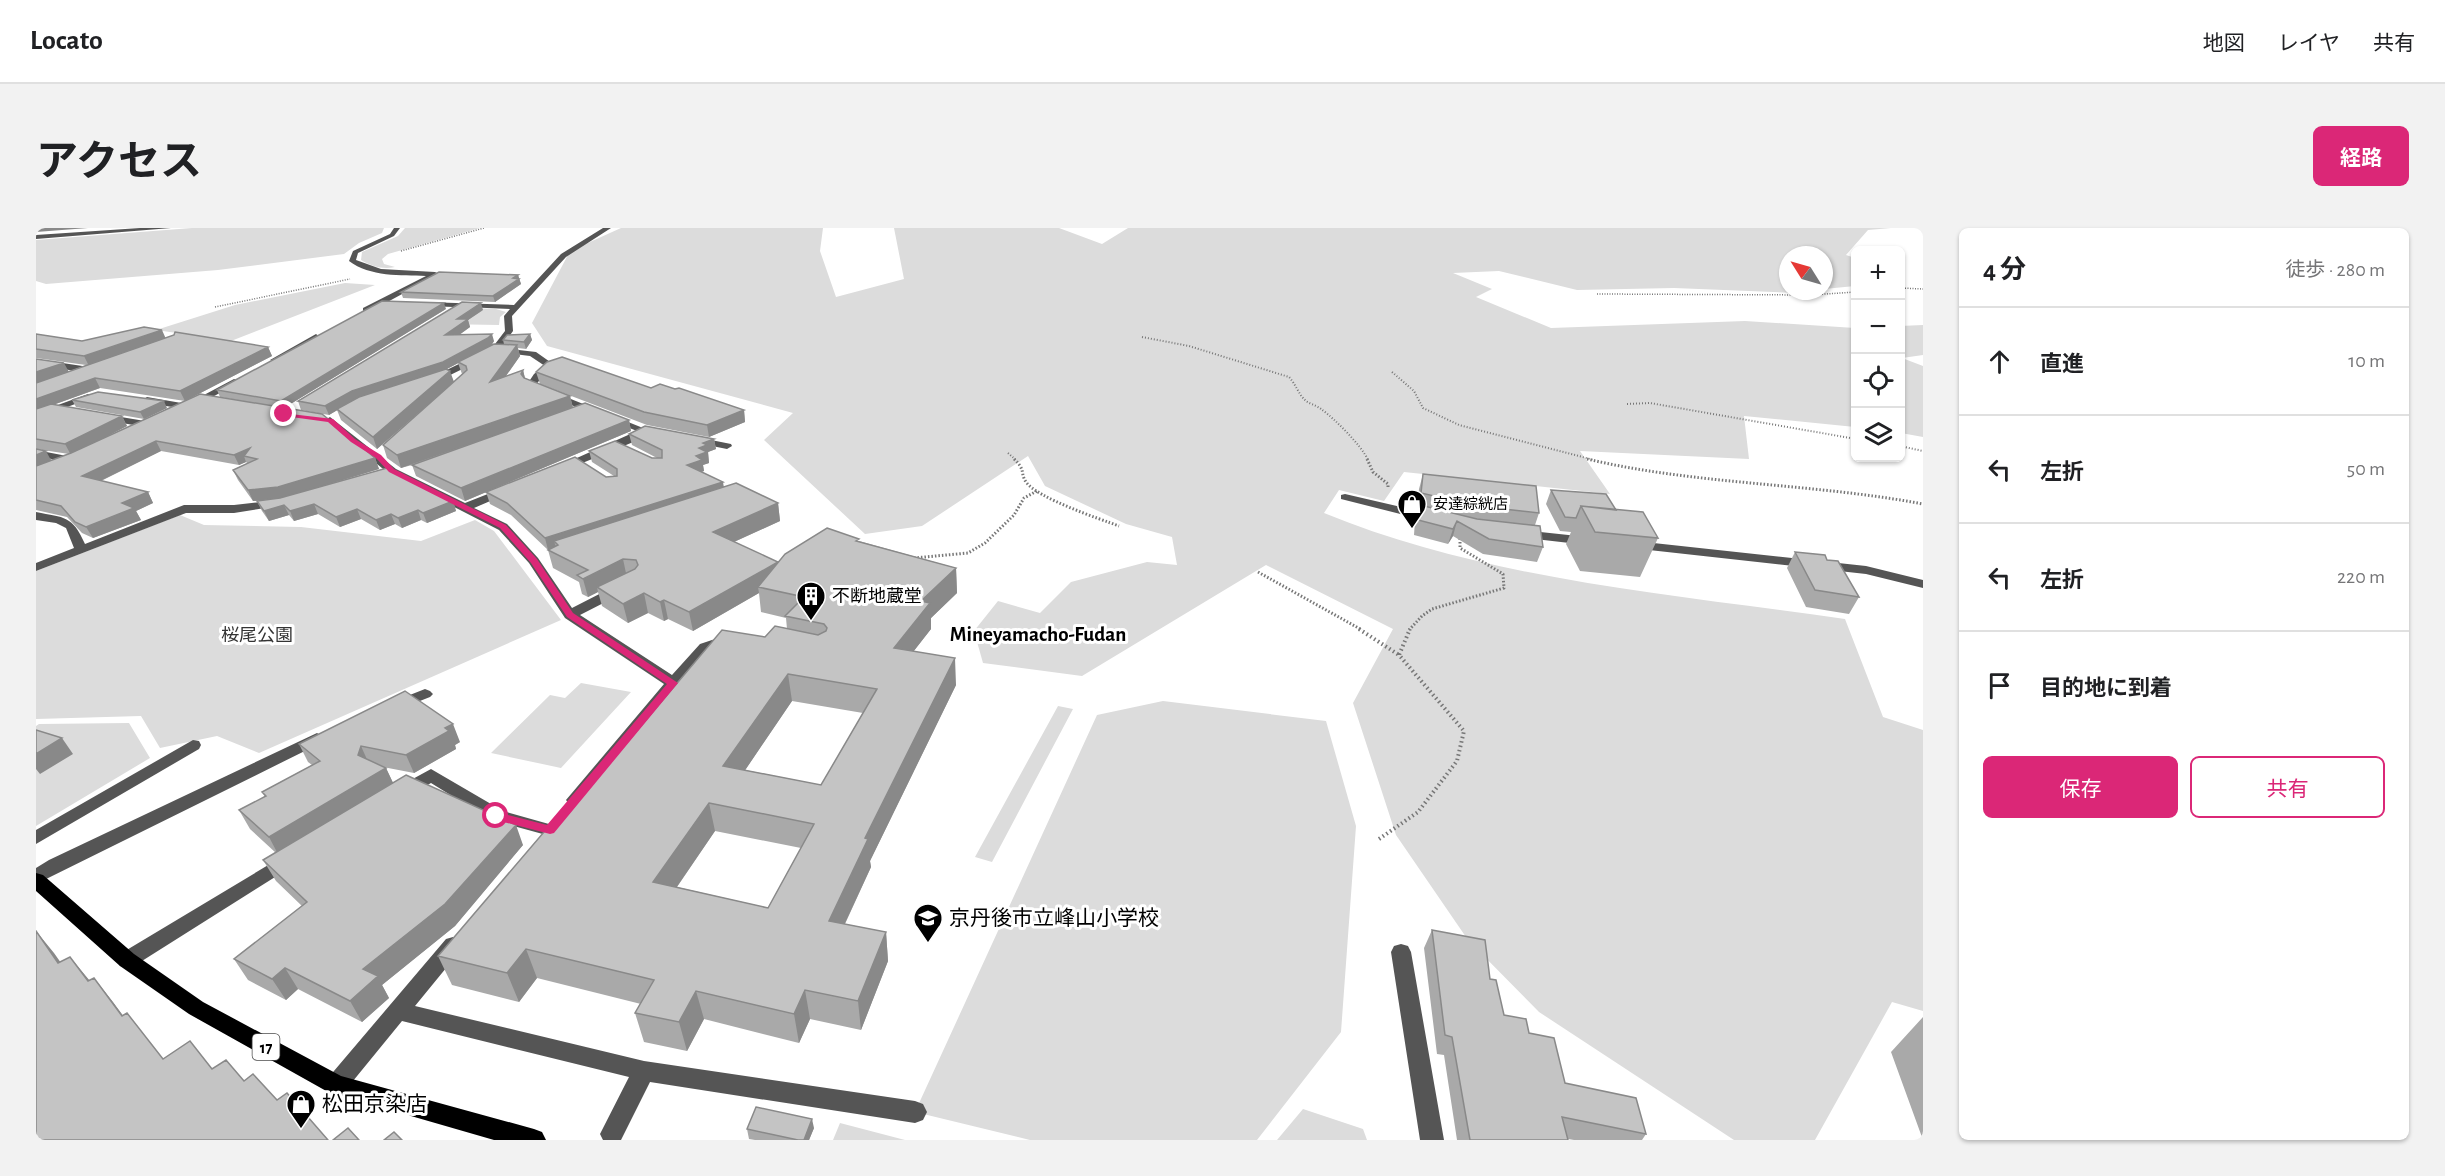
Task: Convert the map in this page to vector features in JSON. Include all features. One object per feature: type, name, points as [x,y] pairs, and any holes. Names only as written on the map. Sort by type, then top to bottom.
[{"type":"main road","name":"17","points":[[36,878],[127,960],[196,1008],[336,1085],[527,1139]]},
{"type":"street","points":[[36,237],[168,228]]},
{"type":"street","points":[[397,228],[392,235],[356,252],[352,261],[362,267],[393,272],[447,274]]},
{"type":"street","points":[[427,382],[449,374],[495,350],[509,331],[508,316],[539,277],[566,251],[608,228]]},
{"type":"street","points":[[362,312],[435,274]]},
{"type":"street","points":[[528,277],[539,277]]},
{"type":"street","points":[[381,302],[404,303]]},
{"type":"street","points":[[416,304],[516,307]]},
{"type":"street","points":[[444,317],[462,305]]},
{"type":"street","points":[[263,366],[323,333]]},
{"type":"street","points":[[495,350],[526,351],[544,358],[550,366],[537,376],[531,386],[581,411],[648,431],[623,447],[584,464],[549,473]]},
{"type":"street","points":[[36,362],[89,370]]},
{"type":"street","points":[[67,378],[100,367]]},
{"type":"street","points":[[449,374],[464,380]]},
{"type":"street","points":[[124,434],[203,399],[243,377]]},
{"type":"street","points":[[36,416],[100,393]]},
{"type":"street","points":[[132,398],[185,406]]},
{"type":"street","points":[[203,399],[214,402]]},
{"type":"street","points":[[56,409],[78,413]]},
{"type":"street","points":[[89,414],[155,419]]},
{"type":"street","points":[[330,418],[353,441],[382,453],[397,473],[503,526],[539,559],[570,615],[673,683]]},
{"type":"street","points":[[685,438],[727,446]]},
{"type":"street","points":[[36,453],[77,458],[54,468]]},
{"type":"street","points":[[466,507],[518,486]]},
{"type":"street","points":[[1346,497],[1472,528]]},
{"type":"street","points":[[36,567],[184,509],[234,509],[294,500]]},
{"type":"street","points":[[36,516],[59,520],[71,526],[81,549]]},
{"type":"street","points":[[1504,532],[1866,570],[1923,584]]},
{"type":"street","points":[[570,615],[633,583]]},
{"type":"street","points":[[535,848],[705,647],[735,636],[745,638]]},
{"type":"street","points":[[384,711],[425,694]]},
{"type":"street","points":[[36,878],[174,807],[333,732]]},
{"type":"street","points":[[36,838],[193,746]]},
{"type":"street","points":[[390,799],[431,774],[496,816],[558,820]]},
{"type":"street","points":[[127,960],[298,855]]},
{"type":"street","points":[[336,1085],[466,929]]},
{"type":"street","points":[[1401,952],[1432,1140]]},
{"type":"street","points":[[397,1011],[644,1071],[915,1112]]},
{"type":"street","points":[[612,1134],[644,1071]]},
{"type":"path","points":[[400,251],[483,228]]},
{"type":"path","points":[[215,307],[393,272]]},
{"type":"path","points":[[1905,288],[1923,289]]},
{"type":"path","points":[[1597,294],[1811,295],[1851,292]]},
{"type":"path","points":[[1142,337],[1189,346],[1289,377],[1304,399],[1340,424],[1365,453],[1373,472],[1388,484],[1390,507]]},
{"type":"path","points":[[1392,372],[1414,391],[1423,408],[1459,425],[1518,442],[1606,463],[1714,478],[1870,494],[1923,504]]},
{"type":"path","points":[[1627,404],[1650,403],[1851,438]]},
{"type":"path","points":[[1905,447],[1923,451]]},
{"type":"path","points":[[1008,453],[1023,467],[1026,482],[1037,491],[1080,512],[1119,526]]},
{"type":"path","points":[[911,558],[968,553],[985,543],[1014,515],[1024,498],[1037,491]]},
{"type":"path","points":[[1398,655],[1413,624],[1437,606],[1487,595],[1504,588],[1503,574],[1460,548],[1459,539],[1472,528]]},
{"type":"path","points":[[1258,573],[1352,624],[1398,655],[1464,731],[1457,761],[1418,812],[1379,839]]},
{"type":"green space","points":[[192,228],[384,228],[382,233],[359,243],[344,254],[218,270],[46,284],[36,281],[36,240]]},
{"type":"green space","points":[[405,228],[480,228],[388,254],[382,259],[384,264],[395,267],[377,267],[361,260],[362,252],[398,236]]},
{"type":"green space","points":[[621,228],[823,228],[820,251],[836,297],[904,279],[894,228],[1059,228],[1102,244],[1128,228],[1891,228],[1868,230],[1854,246],[1851,246],[1846,255],[1851,257],[1851,286],[1833,288],[1833,246],[1779,246],[1779,292],[1674,288],[1577,290],[1499,271],[1453,273],[1492,289],[1476,297],[1551,328],[1745,321],[1851,328],[1851,427],[1744,416],[1749,459],[1580,451],[1610,494],[1404,472],[1384,501],[1339,490],[1324,513],[1386,536],[1515,569],[1647,592],[1845,619],[1883,717],[1923,730],[1923,1011],[1892,1002],[1815,1140],[1734,1140],[1539,1012],[1468,940],[1396,835],[1353,703],[1393,629],[1266,565],[1082,676],[983,663],[974,631],[998,601],[1040,613],[1071,582],[1147,562],[1177,565],[1172,537],[1126,524],[1045,486],[1028,456],[922,526],[865,534],[764,440],[793,413],[547,346],[532,323],[570,251]]},
{"type":"green space","points":[[345,283],[375,285],[231,341],[156,330],[235,305]]},
{"type":"green space","points":[[472,308],[496,309],[506,312],[500,317],[499,325],[440,324]]},
{"type":"green space","points":[[1923,325],[1923,355],[1905,358],[1905,326]]},
{"type":"green space","points":[[1905,359],[1923,366],[1923,437],[1905,434]]},
{"type":"green space","name":"桜尾公園","points":[[180,515],[204,525],[301,527],[421,541],[475,520],[494,531],[561,620],[259,753],[217,736],[160,748],[141,716],[36,719],[36,571]]},
{"type":"green space","points":[[581,683],[631,692],[561,768],[491,753],[550,695],[565,698]]},
{"type":"green space","points":[[1163,701],[1326,721],[1356,826],[1341,1032],[1257,1140],[1030,1140],[915,1112],[1097,715]]},
{"type":"green space","points":[[1058,706],[1073,709],[992,862],[975,857]]},
{"type":"green space","points":[[129,723],[150,758],[36,826],[36,726],[39,724]]},
{"type":"green space","points":[[1303,1109],[1363,1129],[1367,1140],[1277,1140]]},
{"type":"green space","points":[[840,1123],[905,1140],[833,1140]]},
{"type":"building","points":[[439,272],[518,275],[513,278],[519,279],[493,296],[401,292]]},
{"type":"building","points":[[382,301],[444,303],[281,401],[217,390]]},
{"type":"building","points":[[462,302],[481,303],[457,319],[468,319],[445,335],[492,334],[488,338],[443,362],[352,391],[325,406],[298,401]]},
{"type":"building","points":[[144,327],[162,330],[84,356],[36,349],[36,334],[82,341]]},
{"type":"building","points":[[175,332],[268,347],[180,391],[95,378],[36,399],[36,383],[174,335]]},
{"type":"building","points":[[530,334],[524,342],[503,340],[507,335]]},
{"type":"building","points":[[494,344],[517,345],[490,382],[523,370],[521,374],[524,378],[570,396],[397,455],[383,445],[467,370],[466,366],[458,362]]},
{"type":"building","points":[[562,357],[651,388],[660,384],[675,389],[679,388],[744,410],[707,425],[644,412],[536,372],[547,362]]},
{"type":"building","points":[[36,359],[64,363],[36,372]]},
{"type":"building","points":[[446,369],[450,371],[373,437],[337,409],[359,397]]},
{"type":"building","points":[[98,392],[164,401],[140,412],[72,400]]},
{"type":"building","points":[[200,394],[322,414],[375,458],[278,487],[248,490],[233,470],[257,459],[244,456],[250,448],[234,455],[156,441],[82,476],[148,492],[122,503],[134,508],[86,527],[75,522],[61,506],[36,500],[36,466],[71,453]]},
{"type":"building","points":[[585,403],[629,420],[461,488],[412,465]]},
{"type":"building","points":[[51,404],[122,416],[65,444],[36,439],[36,409]]},
{"type":"building","points":[[645,426],[714,439],[703,443],[707,445],[699,448],[707,452],[696,456],[702,460],[687,465],[723,482],[545,538],[507,503],[486,492],[575,457],[606,477],[617,476],[617,469],[589,451],[615,441],[652,458],[662,458],[662,450],[629,434]]},
{"type":"building","points":[[36,449],[46,451],[36,455]]},
{"type":"building","points":[[387,468],[453,501],[423,513],[418,510],[398,518],[391,514],[376,520],[357,509],[336,517],[314,504],[290,511],[284,505],[264,511],[257,501],[280,498]]},
{"type":"building","points":[[1423,474],[1536,486],[1539,513],[1477,506],[1421,493]]},
{"type":"building","points":[[736,483],[778,503],[713,532],[778,562],[689,612],[664,600],[660,602],[644,593],[623,604],[597,587],[635,569],[638,565],[636,560],[623,559],[583,579],[577,575],[588,570],[548,550],[558,545],[554,541]]},
{"type":"building","points":[[1551,490],[1606,494],[1616,510],[1581,506],[1576,518],[1565,517]]},
{"type":"building","points":[[1420,505],[1477,519],[1540,526],[1543,547],[1489,539],[1457,521],[1453,529],[1418,520]]},
{"type":"building","points":[[1581,506],[1643,512],[1658,538],[1595,532]]},
{"type":"building","points":[[827,528],[859,539],[856,541],[956,568],[921,601],[930,603],[894,648],[955,658],[865,838],[868,839],[829,921],[886,932],[858,1001],[805,990],[794,1014],[696,991],[679,1022],[635,1013],[654,980],[526,949],[507,973],[438,956],[585,784],[591,785],[722,630],[765,637],[775,626],[818,635],[826,631],[824,624],[785,616],[804,597],[758,587],[785,554]],"holes":[[[788,674],[877,689],[821,785],[723,766]],[[709,803],[814,824],[768,908],[653,882]]]},
{"type":"building","points":[[1795,552],[1825,555],[1827,560],[1838,561],[1859,597],[1815,590]]},
{"type":"building","points":[[405,691],[453,724],[445,728],[449,731],[406,755],[361,746],[358,755],[386,768],[269,837],[239,810],[266,796],[262,792],[320,761],[299,744]]},
{"type":"building","points":[[36,730],[62,738],[36,754]]},
{"type":"building","points":[[406,775],[516,825],[445,904],[363,969],[378,976],[350,1001],[285,968],[272,979],[234,959],[307,902],[263,860]]},
{"type":"building","points":[[1432,930],[1485,940],[1490,979],[1496,980],[1504,1015],[1526,1019],[1529,1033],[1554,1038],[1565,1083],[1636,1098],[1646,1134],[1562,1117],[1568,1140],[1470,1140],[1452,1037],[1445,1035]]},
{"type":"building","points":[[36,931],[58,963],[70,957],[88,981],[94,978],[122,1016],[127,1013],[163,1059],[190,1041],[212,1069],[226,1060],[244,1081],[253,1074],[277,1100],[287,1093],[328,1140],[36,1140]]},
{"type":"building","points":[[756,1107],[812,1119],[804,1140],[747,1129]]},
{"type":"building","points":[[348,1128],[359,1140],[333,1140]]},
{"type":"building","points":[[394,1132],[402,1140],[384,1140]]},
{"type":"place","name":"安達綜絖店","points":[[1412,530]]},
{"type":"place","name":"不断地蔵堂","points":[[811,622]]},
{"type":"place","name":"京丹後市立峰山小学校","points":[[928,944]]},
{"type":"place","name":"松田京染店","points":[[301,1130]]},
{"type":"district","name":"Mineyamacho-Fudan","points":[[1038,634]]},
{"type":"route","points":[[284,414],[330,420],[353,441],[378,457],[392,471],[503,526],[534,561],[570,615],[673,683],[550,830],[496,816]]}]
